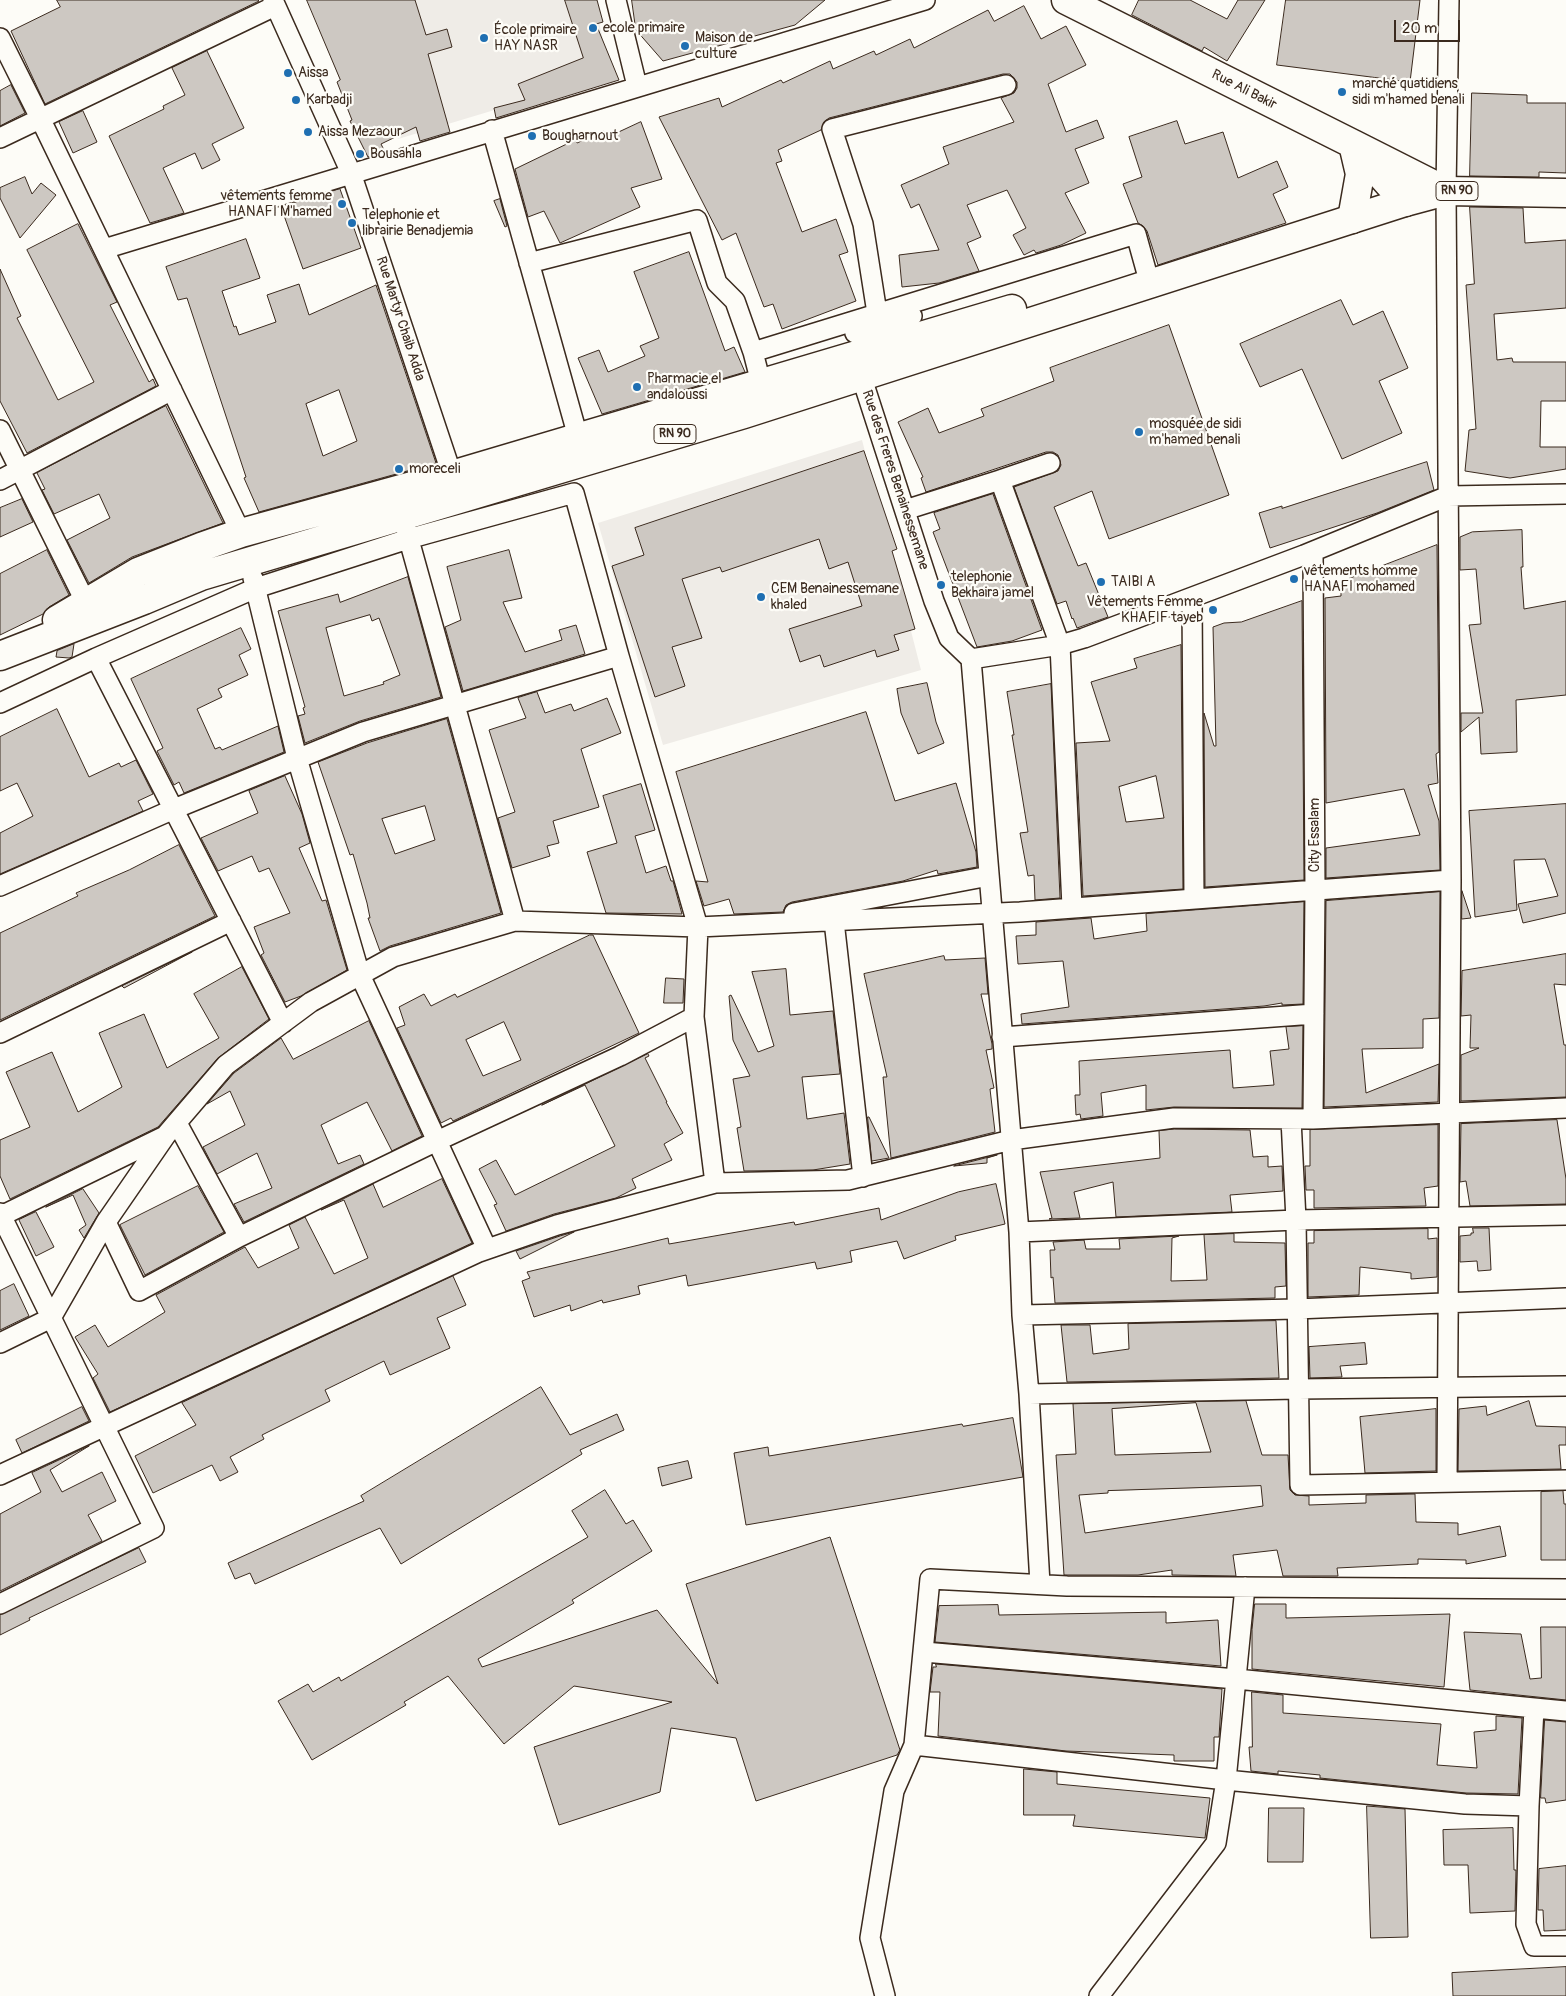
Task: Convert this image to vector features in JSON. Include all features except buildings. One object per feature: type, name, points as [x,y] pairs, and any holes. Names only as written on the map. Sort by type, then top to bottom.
[{"type":"main road","name":"Rue Ali Bakir","points":[[1066,0],[1353,144],[1405,202]]},
{"type":"main road","points":[[1353,144],[1446,191]]},
{"type":"main road","points":[[1352,219],[1360,174],[1353,144]]},
{"type":"main road","name":"RN 90","points":[[0,655],[138,572],[201,547],[241,533],[452,475],[578,437],[756,366],[858,366],[1446,191],[1566,193]]},
{"type":"main road","name":"RN 90","points":[[0,655],[201,576],[249,561],[405,527],[744,414],[858,366],[1143,258],[1352,219]]},
{"type":"street","points":[[616,0],[637,86]]},
{"type":"street","points":[[104,249],[351,172],[925,0]]},
{"type":"street","points":[[1447,1482],[1451,880],[1446,191],[1449,0]]},
{"type":"street","points":[[0,138],[274,3]]},
{"type":"street","name":"Rue Martyr Chaib Adda","points":[[274,3],[351,172],[452,475]]},
{"type":"street","points":[[0,38],[241,533]]},
{"type":"street","points":[[876,313],[862,224],[832,129],[1006,85]]},
{"type":"street","points":[[492,130],[578,437]]},
{"type":"street","points":[[529,263],[697,220],[717,283],[735,301],[756,366]]},
{"type":"street","points":[[1136,234],[1143,258],[756,366],[876,313],[1136,234]]},
{"type":"street","name":"Rue des Freres Benainessemane","points":[[858,366],[934,601],[949,638],[971,659]]},
{"type":"street","points":[[0,480],[172,390]]},
{"type":"street","points":[[0,430],[86,603]]},
{"type":"street","points":[[905,510],[1050,463]]},
{"type":"street","points":[[1000,480],[1060,645],[1072,908]]},
{"type":"street","points":[[0,703],[96,658],[256,588],[405,527],[574,493],[698,928],[694,1017],[714,1183]]},
{"type":"street","points":[[1040,1584],[1029,1394],[1022,1315],[1019,1232],[971,659],[1060,645],[1084,638],[1313,552],[1448,496],[1566,494]]},
{"type":"street","points":[[405,527],[515,921]]},
{"type":"street","name":"City Essalam","points":[[1313,552],[1315,890],[1313,1119]]},
{"type":"street","points":[[249,561],[296,758],[360,975],[487,1249]]},
{"type":"street","points":[[1192,598],[1194,899]]},
{"type":"street","points":[[0,886],[174,809],[363,732],[619,656]]},
{"type":"street","points":[[96,658],[283,1023]]},
{"type":"street","points":[[726,926],[989,876]]},
{"type":"street","points":[[0,1343],[51,1318],[106,1222],[172,1129],[226,1065],[311,1002],[393,957],[515,921],[698,928],[1072,908],[1451,880]]},
{"type":"street","points":[[834,921],[863,1177]]},
{"type":"street","points":[[0,1033],[231,922]]},
{"type":"street","points":[[1002,1037],[1314,1014]]},
{"type":"street","points":[[106,1222],[139,1291],[239,1237],[437,1141],[620,1056],[694,1017]]},
{"type":"street","points":[[0,1475],[487,1249],[557,1225],[714,1183],[848,1180],[1011,1140],[1174,1118],[1313,1119],[1566,1108]]},
{"type":"street","points":[[1291,1119],[1296,1220],[1300,1485],[1566,1480]]},
{"type":"street","points":[[0,1604],[154,1528],[1,1215],[172,1129]]},
{"type":"street","points":[[172,1129],[239,1237]]},
{"type":"street","points":[[1019,1232],[1296,1220],[1566,1215]]},
{"type":"street","points":[[1022,1315],[1296,1309],[1566,1298]]},
{"type":"street","points":[[1029,1394],[1566,1386]]},
{"type":"street","points":[[884,1996],[870,1938],[894,1791],[914,1745],[930,1579],[1067,1586],[1566,1589]]},
{"type":"street","points":[[1099,1996],[1216,1843],[1226,1780],[1246,1587]]},
{"type":"street","points":[[924,1652],[1566,1711]]},
{"type":"street","points":[[1534,1708],[1526,1924],[1534,1946],[1566,1946]]},
{"type":"street","points":[[914,1745],[1226,1780],[1465,1804],[1529,1806]]},
{"type":"shaded area","name":"École primaire HAY NASR","points":[[353,0],[594,0],[611,75],[398,139]]},
{"type":"shaded area","name":"CEM Benainessemane khaled","points":[[862,440],[921,670],[663,745],[598,523]]},
{"type":"place","name":"ecole primaire","points":[[593,28]]},
{"type":"place","name":"École primaire HAY NASR","points":[[484,38]]},
{"type":"place","name":"Maison de culture","points":[[685,46]]},
{"type":"place","name":"Aissa","points":[[288,73]]},
{"type":"place","name":"marché quatidiens sidi m'hamed benali","points":[[1342,92]]},
{"type":"place","name":"Karbadji","points":[[296,100]]},
{"type":"place","name":"Aissa Mezaour","points":[[308,132]]},
{"type":"place","name":"Bougharnout","points":[[532,136]]},
{"type":"place","name":"Bousahla","points":[[360,154]]},
{"type":"place","name":"vêtements femme HANAFI M'hamed","points":[[342,204]]},
{"type":"place","name":"Telephonie et librairie Benadjemia","points":[[352,223]]},
{"type":"place","name":"Pharmacie el andaloussi","points":[[637,387]]},
{"type":"place","name":"mosquée de sidi m'hamed benali","points":[[1139,432]]},
{"type":"place","name":"moreceli","points":[[399,469]]},
{"type":"place","name":"vêtements homme HANAFI mohamed","points":[[1294,579]]},
{"type":"place","name":"TAIBI A","points":[[1101,582]]},
{"type":"place","name":"telephonie Bekhaira jamel","points":[[941,585]]},
{"type":"place","name":"CEM Benainessemane khaled","points":[[761,597]]},
{"type":"place","name":"Vêtements Femme KHAFIF tayeb","points":[[1213,610]]}]
